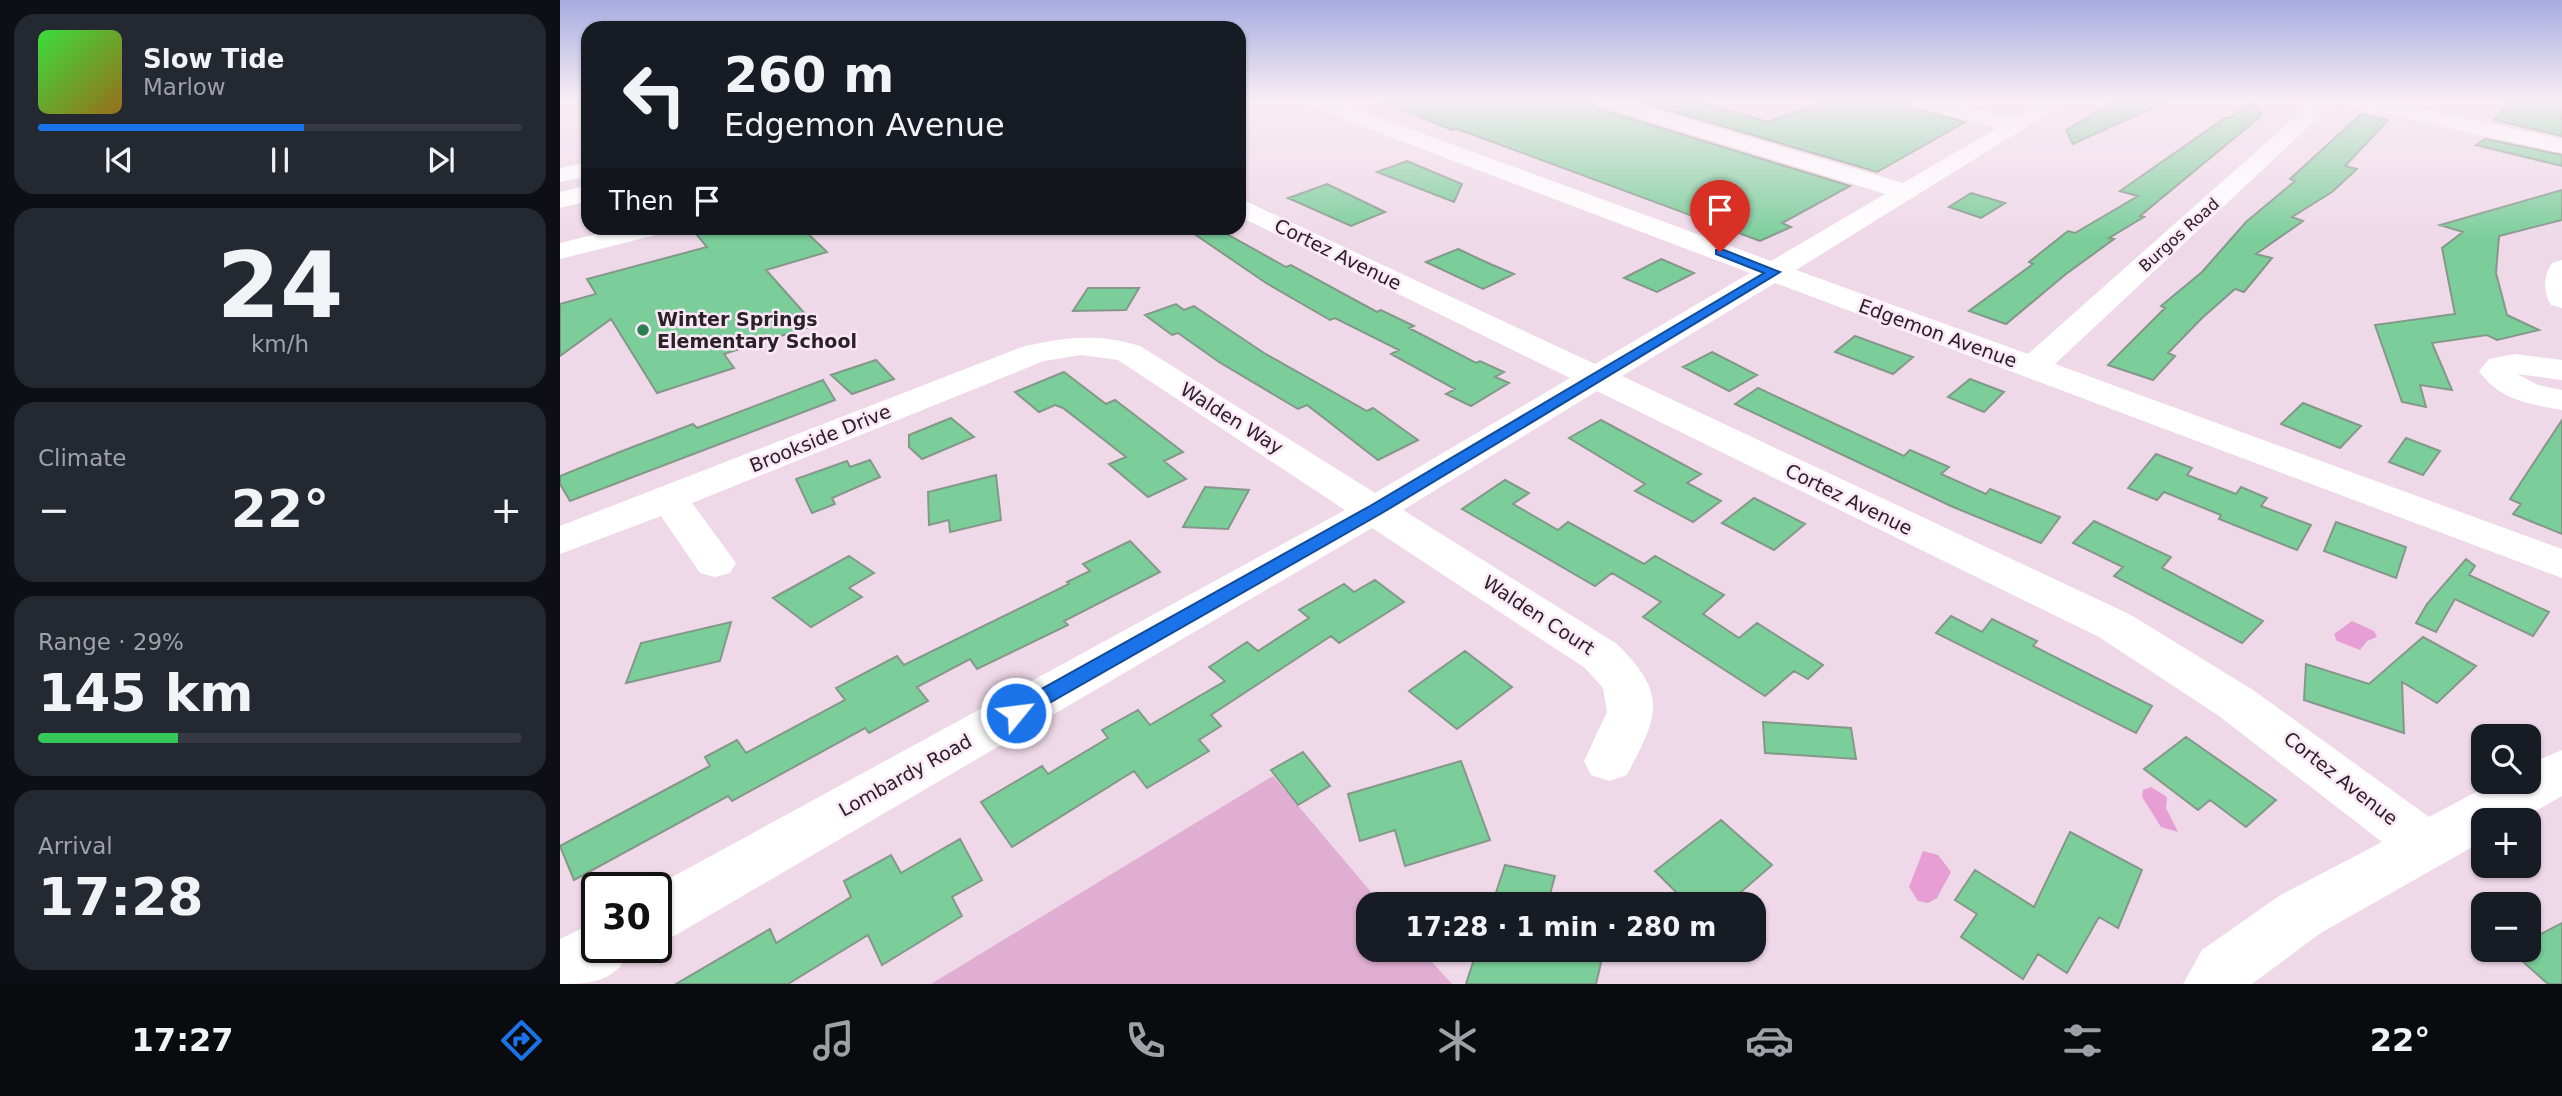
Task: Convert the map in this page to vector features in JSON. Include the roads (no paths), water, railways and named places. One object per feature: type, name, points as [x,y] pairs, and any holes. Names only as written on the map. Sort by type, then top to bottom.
[{"type":"street","name":"Edgemon Avenue","points":[[1437,147],[2562,564]]},
{"type":"street","points":[[1756,147],[1906,192]]},
{"type":"street","name":"Lombardy Road","points":[[672,907],[1376,509],[1982,147]]},
{"type":"street","name":"Burgos Road","points":[[2032,368],[2275,147]]},
{"type":"street","points":[[560,175],[581,170]]},
{"type":"street","points":[[560,201],[581,195]]},
{"type":"street","name":"Cortez Avenue","points":[[1246,209],[2115,626],[2176,661],[2293,740],[2427,846]]},
{"type":"street","points":[[560,223],[581,218]]},
{"type":"street","points":[[560,251],[623,235]]},
{"type":"street","points":[[2562,269],[2559,279],[2562,299]]},
{"type":"street","name":"Brookside Drive","points":[[560,541],[1033,354],[1083,344]]},
{"type":"street","name":"Walden Way","points":[[1083,344],[1108,345],[1129,353],[1376,509]]},
{"type":"street","points":[[2562,370],[2515,364],[2501,366],[2496,371],[2501,379],[2514,387],[2562,400]]},
{"type":"street","points":[[668,498],[715,563]]},
{"type":"street","name":"Walden Court","points":[[1376,509],[1601,656],[1626,682],[1631,712],[1609,761]]},
{"type":"street","points":[[2213,984],[2223,970],[2299,915],[2562,771]]},
{"type":"street","points":[[560,970],[581,958]]},
{"type":"place","name":"Winter Springs Elementary School","points":[[643,330]]}]
